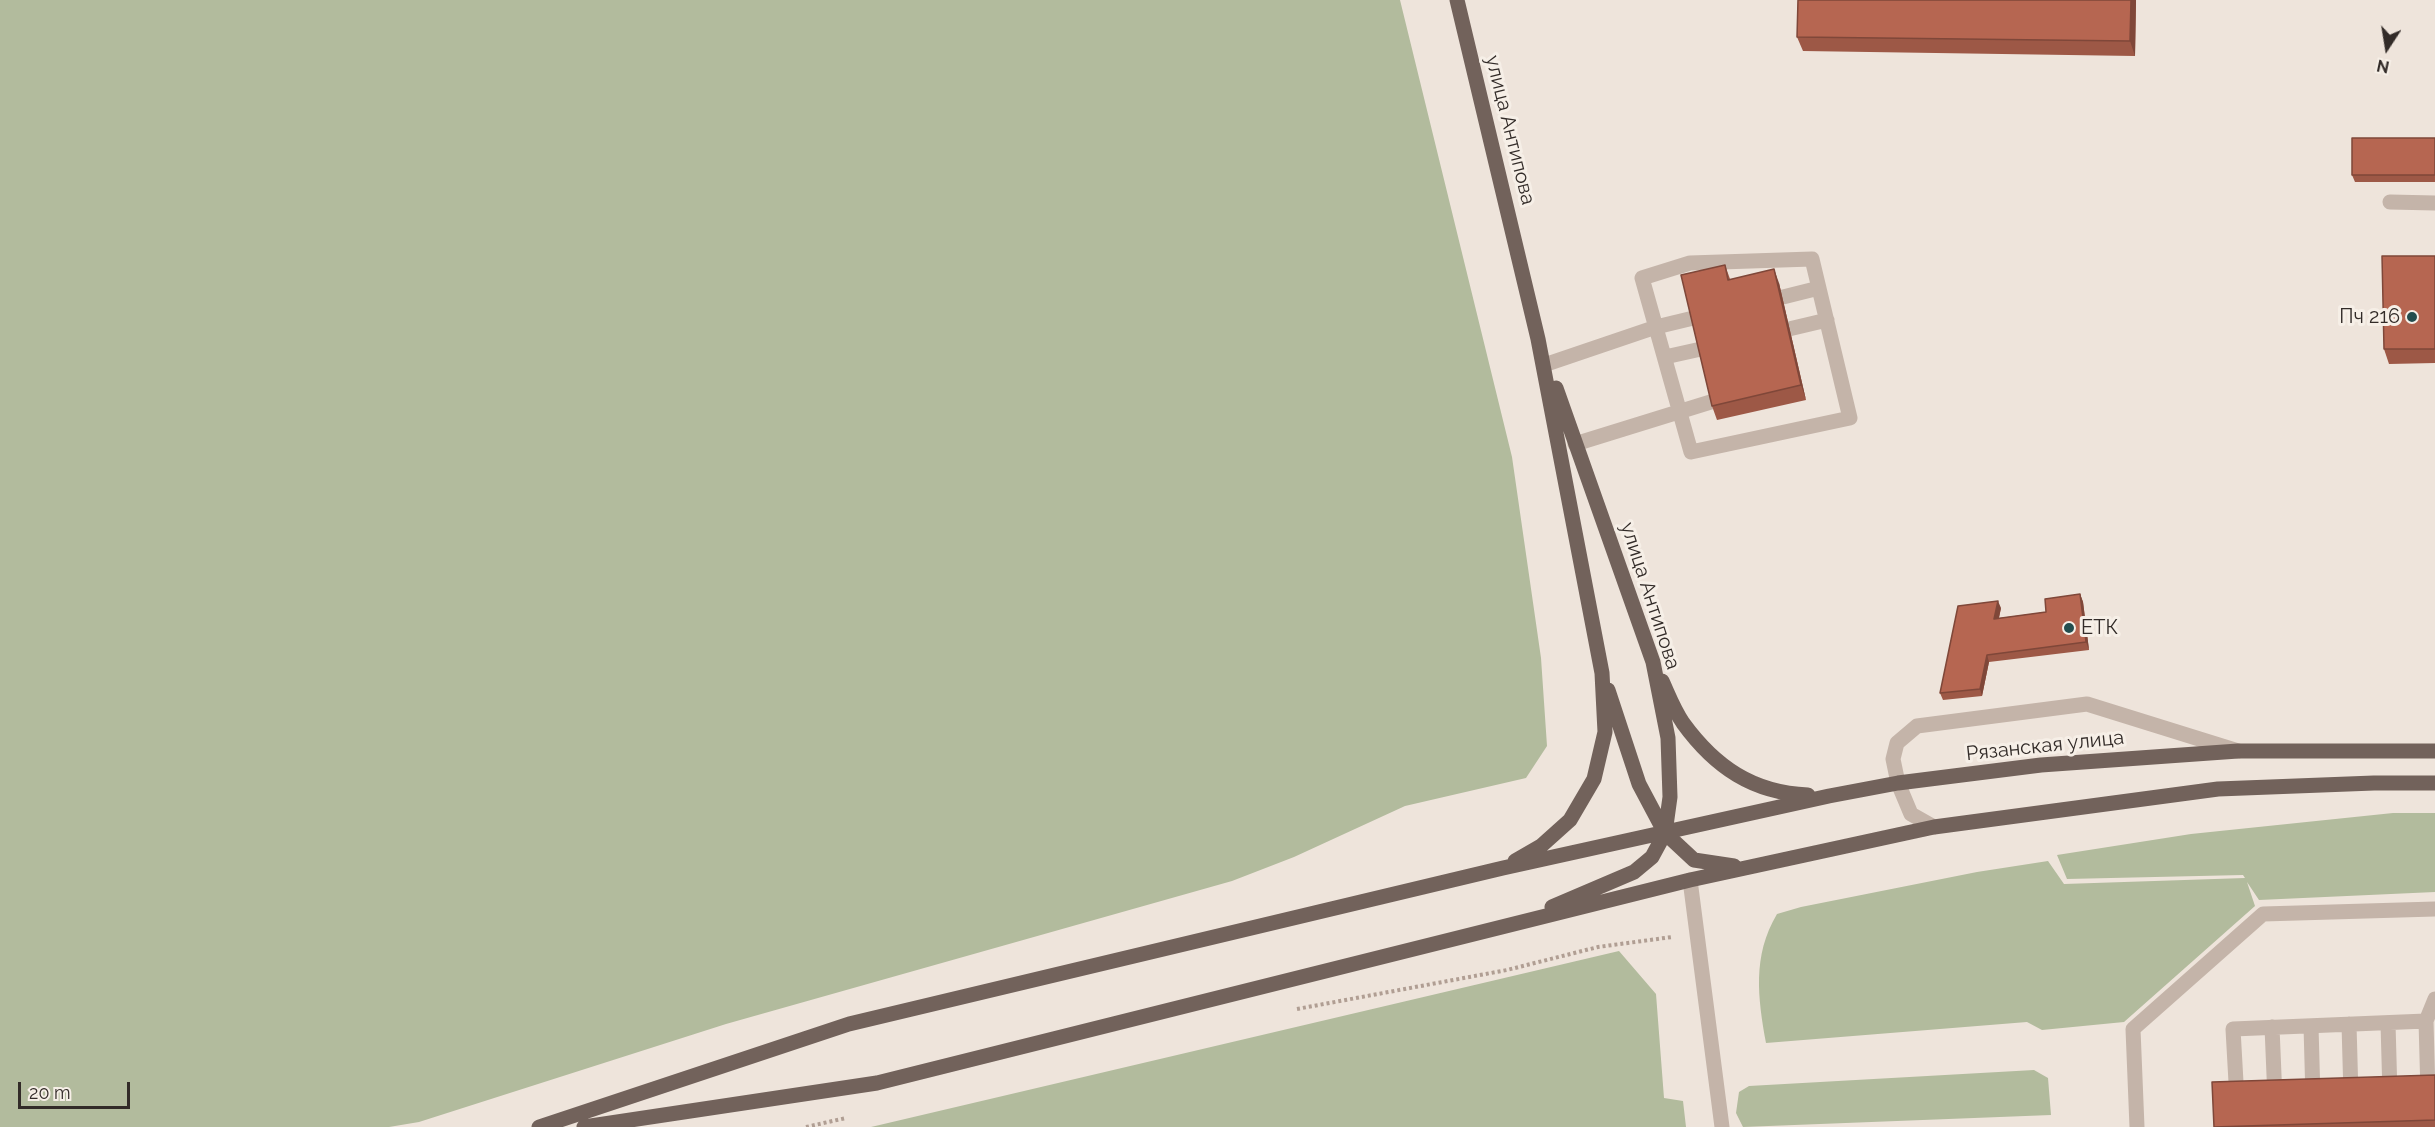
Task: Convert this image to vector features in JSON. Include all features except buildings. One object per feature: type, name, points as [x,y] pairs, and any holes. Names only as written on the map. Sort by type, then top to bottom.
[{"type":"main road","name":"улица Антипова","points":[[1457,0],[1538,339],[1602,673],[1605,732],[1594,779],[1570,820],[1541,846],[1503,868]]},
{"type":"main road","name":"улица Антипова","points":[[1508,926],[1634,872],[1652,857],[1665,833],[1670,797],[1668,738],[1653,662],[1538,339]]},
{"type":"main road","points":[[1653,662],[1682,722],[1713,757],[1744,780],[1782,794],[1829,796]]},
{"type":"main road","points":[[1602,673],[1639,784],[1665,833],[1694,860],[1742,868]]},
{"type":"main road","name":"Рязанская улица","points":[[539,1127],[849,1024],[1503,868],[1829,796],[1898,783],[2041,765],[2238,751],[2435,751]]},
{"type":"main road","points":[[584,1127],[877,1083],[1690,880],[1934,827],[2218,789],[2435,783]]},
{"type":"lane","points":[[2390,202],[2435,203]]},
{"type":"lane","points":[[1812,259],[1820,288],[1850,418],[1691,452],[1642,278],[1690,263],[1812,259]]},
{"type":"lane","points":[[1750,305],[1820,288]]},
{"type":"lane","points":[[1547,364],[1656,327],[1726,310]]},
{"type":"lane","points":[[1757,336],[1827,321]]},
{"type":"lane","points":[[1665,357],[1734,342]]},
{"type":"lane","points":[[1575,444],[1679,410],[1742,393]]},
{"type":"lane","points":[[1934,827],[1911,814],[1898,783],[1893,759],[1898,743],[1917,726],[2087,704],[2238,751]]},
{"type":"lane","points":[[1690,880],[1722,1127]]},
{"type":"lane","points":[[2137,1127],[2133,1029],[2263,914],[2435,909]]},
{"type":"lane","points":[[2428,1109],[2426,1021],[2435,999]]},
{"type":"lane","points":[[2237,1115],[2233,1029],[2426,1021]]},
{"type":"lane","points":[[2388,1023],[2390,1110]]},
{"type":"lane","points":[[2349,1024],[2352,1111]]},
{"type":"lane","points":[[2310,1026],[2314,1112]]},
{"type":"lane","points":[[2272,1028],[2276,1113]]},
{"type":"path","points":[[1293,1010],[1507,970],[1598,947],[1697,934]]},
{"type":"path","points":[[806,1127],[852,1116]]},
{"type":"green space","points":[[0,0],[1400,0],[1512,457],[1541,658],[1547,746],[1526,778],[1405,806],[1294,857],[1232,881],[726,1024],[419,1122],[389,1127],[0,1127]]},
{"type":"green space","points":[[2393,813],[2435,813],[2435,892],[2259,900],[2247,882],[2255,906],[2124,1022],[2042,1030],[2027,1022],[1766,1043],[1759,993],[1760,961],[1769,930],[1777,914],[1801,907],[1977,872],[2048,861],[2064,884],[2245,878],[2243,875],[2067,879],[2057,855],[2191,834]]},
{"type":"green space","points":[[1619,951],[1656,994],[1664,1098],[1683,1101],[1686,1127],[871,1127]]},
{"type":"green space","points":[[2034,1070],[2048,1078],[2051,1115],[1743,1127],[1736,1113],[1739,1092],[1749,1086]]},
{"type":"place","name":"Пч 216","points":[[2412,317]]},
{"type":"place","name":"ЕТК","points":[[2069,628]]}]
